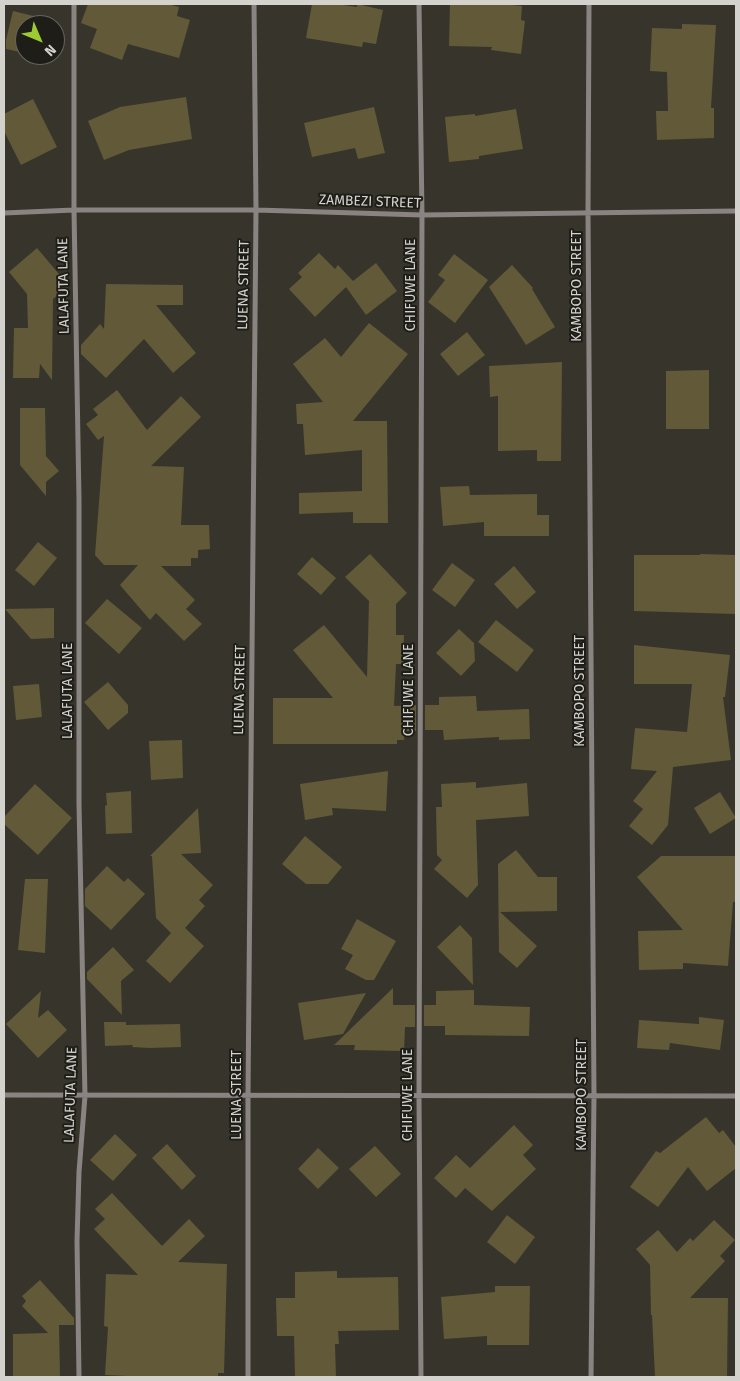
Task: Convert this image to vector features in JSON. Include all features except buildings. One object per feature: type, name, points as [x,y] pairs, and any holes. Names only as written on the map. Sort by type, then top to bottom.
[{"type":"street","name":"LALAFUTA LANE","points":[[74,4],[74,210],[79,499],[79,804],[85,1096],[79,1172],[77,1241],[79,1377]]},
{"type":"street","name":"LUENA STREET","points":[[248,1377],[248,1094],[256,210],[254,4]]},
{"type":"street","name":"CHIFUWE LANE","points":[[419,4],[422,215],[420,1377]]},
{"type":"street","name":"KAMBOPO STREET","points":[[589,4],[588,214],[594,1095],[591,1377]]},
{"type":"street","name":"ZAMBEZI STREET","points":[[4,213],[74,210],[256,210],[422,215],[736,211]]},
{"type":"street","points":[[4,1095],[736,1096]]}]
